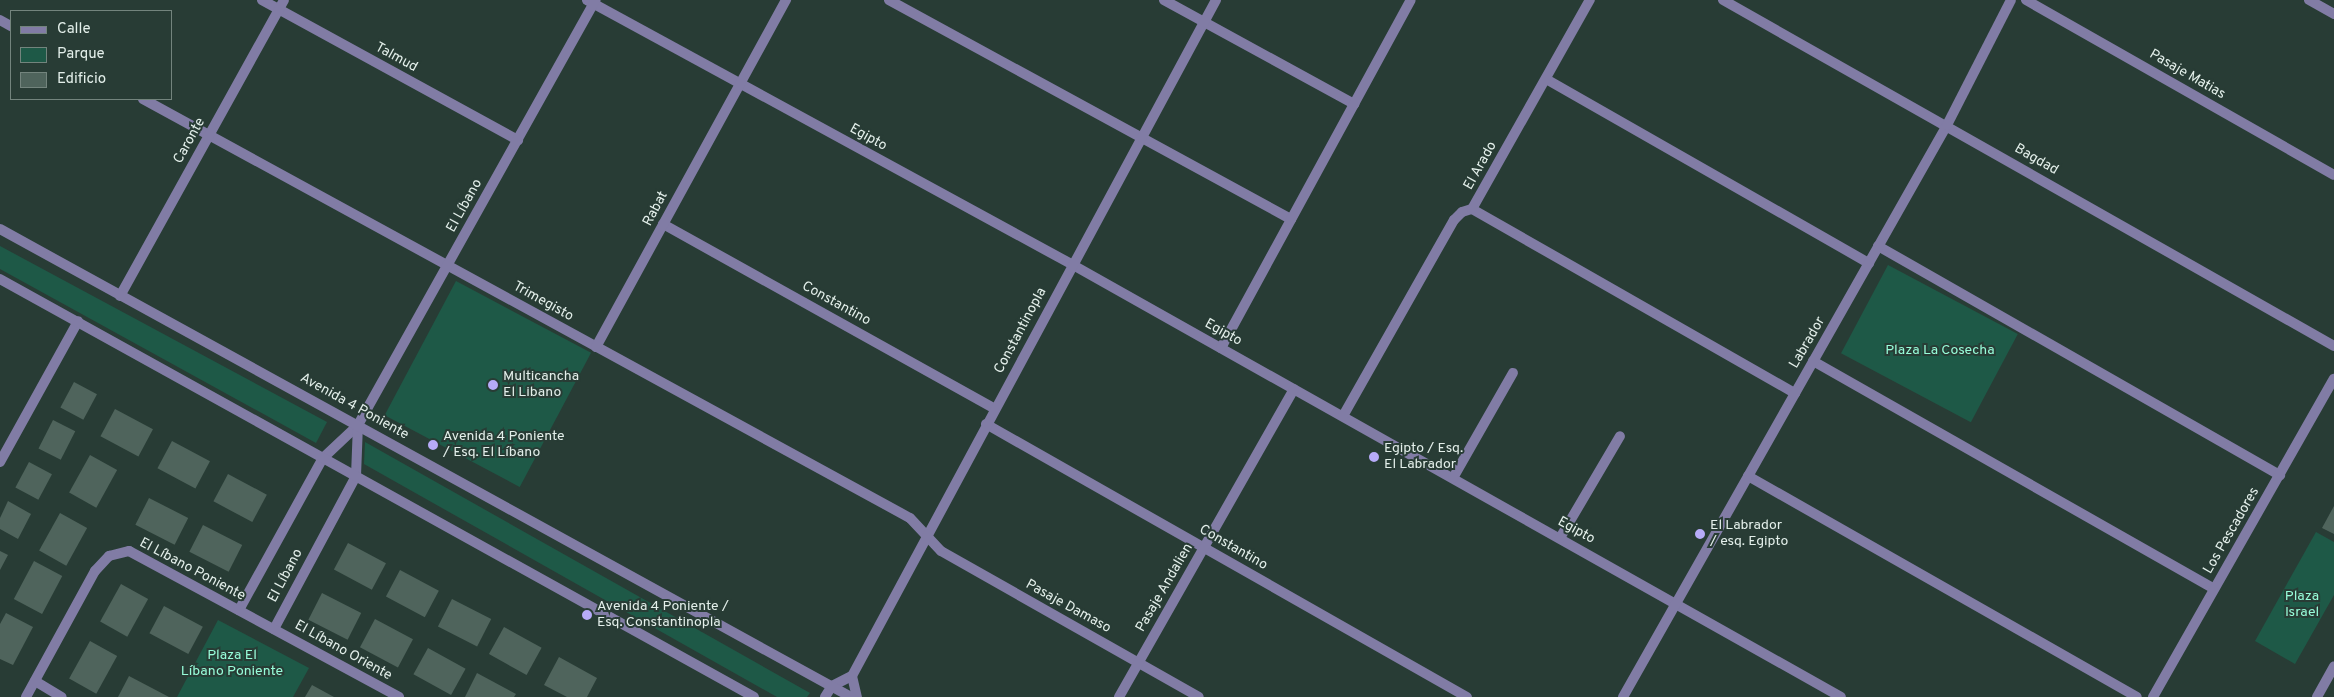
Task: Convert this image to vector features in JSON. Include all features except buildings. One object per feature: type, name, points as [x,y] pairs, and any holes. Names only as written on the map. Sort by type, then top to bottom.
[{"type":"street","name":"Talmud","points":[[262,0],[282,5],[518,140]]},
{"type":"street","name":"Rabat","points":[[596,347],[786,0]]},
{"type":"street","points":[[889,0],[1291,219]]},
{"type":"street","points":[[1164,0],[1354,104]]},
{"type":"street","name":"Constantinopla","points":[[852,676],[926,535],[1216,0]]},
{"type":"street","points":[[1221,348],[1411,0]]},
{"type":"street","name":"El Arado","points":[[1343,416],[1454,220],[1462,212],[1472,209],[1590,0]]},
{"type":"street","name":"Bagdad","points":[[1723,0],[1947,125],[2334,346]]},
{"type":"street","name":"Labrador","points":[[1623,697],[1947,125],[2011,0]]},
{"type":"street","name":"Pasaje Matias","points":[[2026,0],[2334,175]]},
{"type":"street","points":[[2309,0],[2334,14]]},
{"type":"street","name":"Egipto","points":[[592,1],[1073,265],[1842,697]]},
{"type":"street","name":"El Líbano","points":[[239,610],[323,458],[358,425],[518,140],[592,1]]},
{"type":"street","name":"Caronte","points":[[120,296],[282,5]]},
{"type":"street","points":[[1546,78],[1869,262]]},
{"type":"street","name":"Trimegisto","points":[[145,100],[910,518],[926,535]]},
{"type":"street","points":[[1472,209],[1795,393]]},
{"type":"street","name":"Constantino","points":[[663,224],[995,409]]},
{"type":"street","name":"Avenida 4 Poniente","points":[[0,229],[851,697]]},
{"type":"street","points":[[1878,246],[2280,475]]},
{"type":"street","points":[[0,279],[754,697]]},
{"type":"street","points":[[0,462],[78,322]]},
{"type":"street","points":[[1813,361],[2214,589]]},
{"type":"street","points":[[1453,478],[1513,373]]},
{"type":"street","name":"Los Pescadores","points":[[2153,697],[2334,379]]},
{"type":"street","name":"Pasaje Andalien","points":[[1119,697],[1294,389]]},
{"type":"street","name":"Constantino","points":[[986,424],[1467,697]]},
{"type":"street","name":"El Líbano","points":[[274,629],[356,476],[358,425]]},
{"type":"street","points":[[1560,538],[1620,436]]},
{"type":"street","points":[[1748,476],[2137,697]]},
{"type":"street","name":"Pasaje Damaso","points":[[926,535],[941,551],[1199,697]]},
{"type":"street","name":"El Líbano Poniente","points":[[26,697],[95,571],[103,561],[118,552],[137,554],[274,629]]},
{"type":"street","name":"El Líbano Oriente","points":[[274,629],[399,697]]},
{"type":"street","points":[[2317,697],[2334,666]]},
{"type":"street","points":[[825,697],[832,686],[852,676],[857,697]]},
{"type":"street","points":[[35,681],[62,697]]},
{"type":"green space","points":[[0,246],[327,422],[316,443],[0,269]]},
{"type":"green space","name":"Plaza La Cosecha","points":[[1888,265],[2018,334],[1971,422],[1841,353]]},
{"type":"green space","points":[[456,281],[591,353],[520,487],[385,415]]},
{"type":"green space","points":[[365,442],[810,693],[807,697],[777,697],[364,464]]},
{"type":"green space","name":"Plaza Israel","points":[[2316,532],[2334,542],[2334,595],[2295,664],[2255,641]]},
{"type":"green space","name":"Plaza El Líbano Poniente","points":[[218,620],[309,668],[293,697],[177,697]]},
{"type":"place","name":"Multicancha El Libano","points":[[493,385]]},
{"type":"place","name":"Avenida 4 Poniente / Esq. El Líbano","points":[[433,445]]},
{"type":"place","name":"Egipto / Esq. El Labrador","points":[[1374,457]]},
{"type":"place","name":"El Labrador / esq. Egipto","points":[[1700,534]]},
{"type":"place","name":"Avenida 4 Poniente / Esq. Constantinopla","points":[[587,615]]}]
